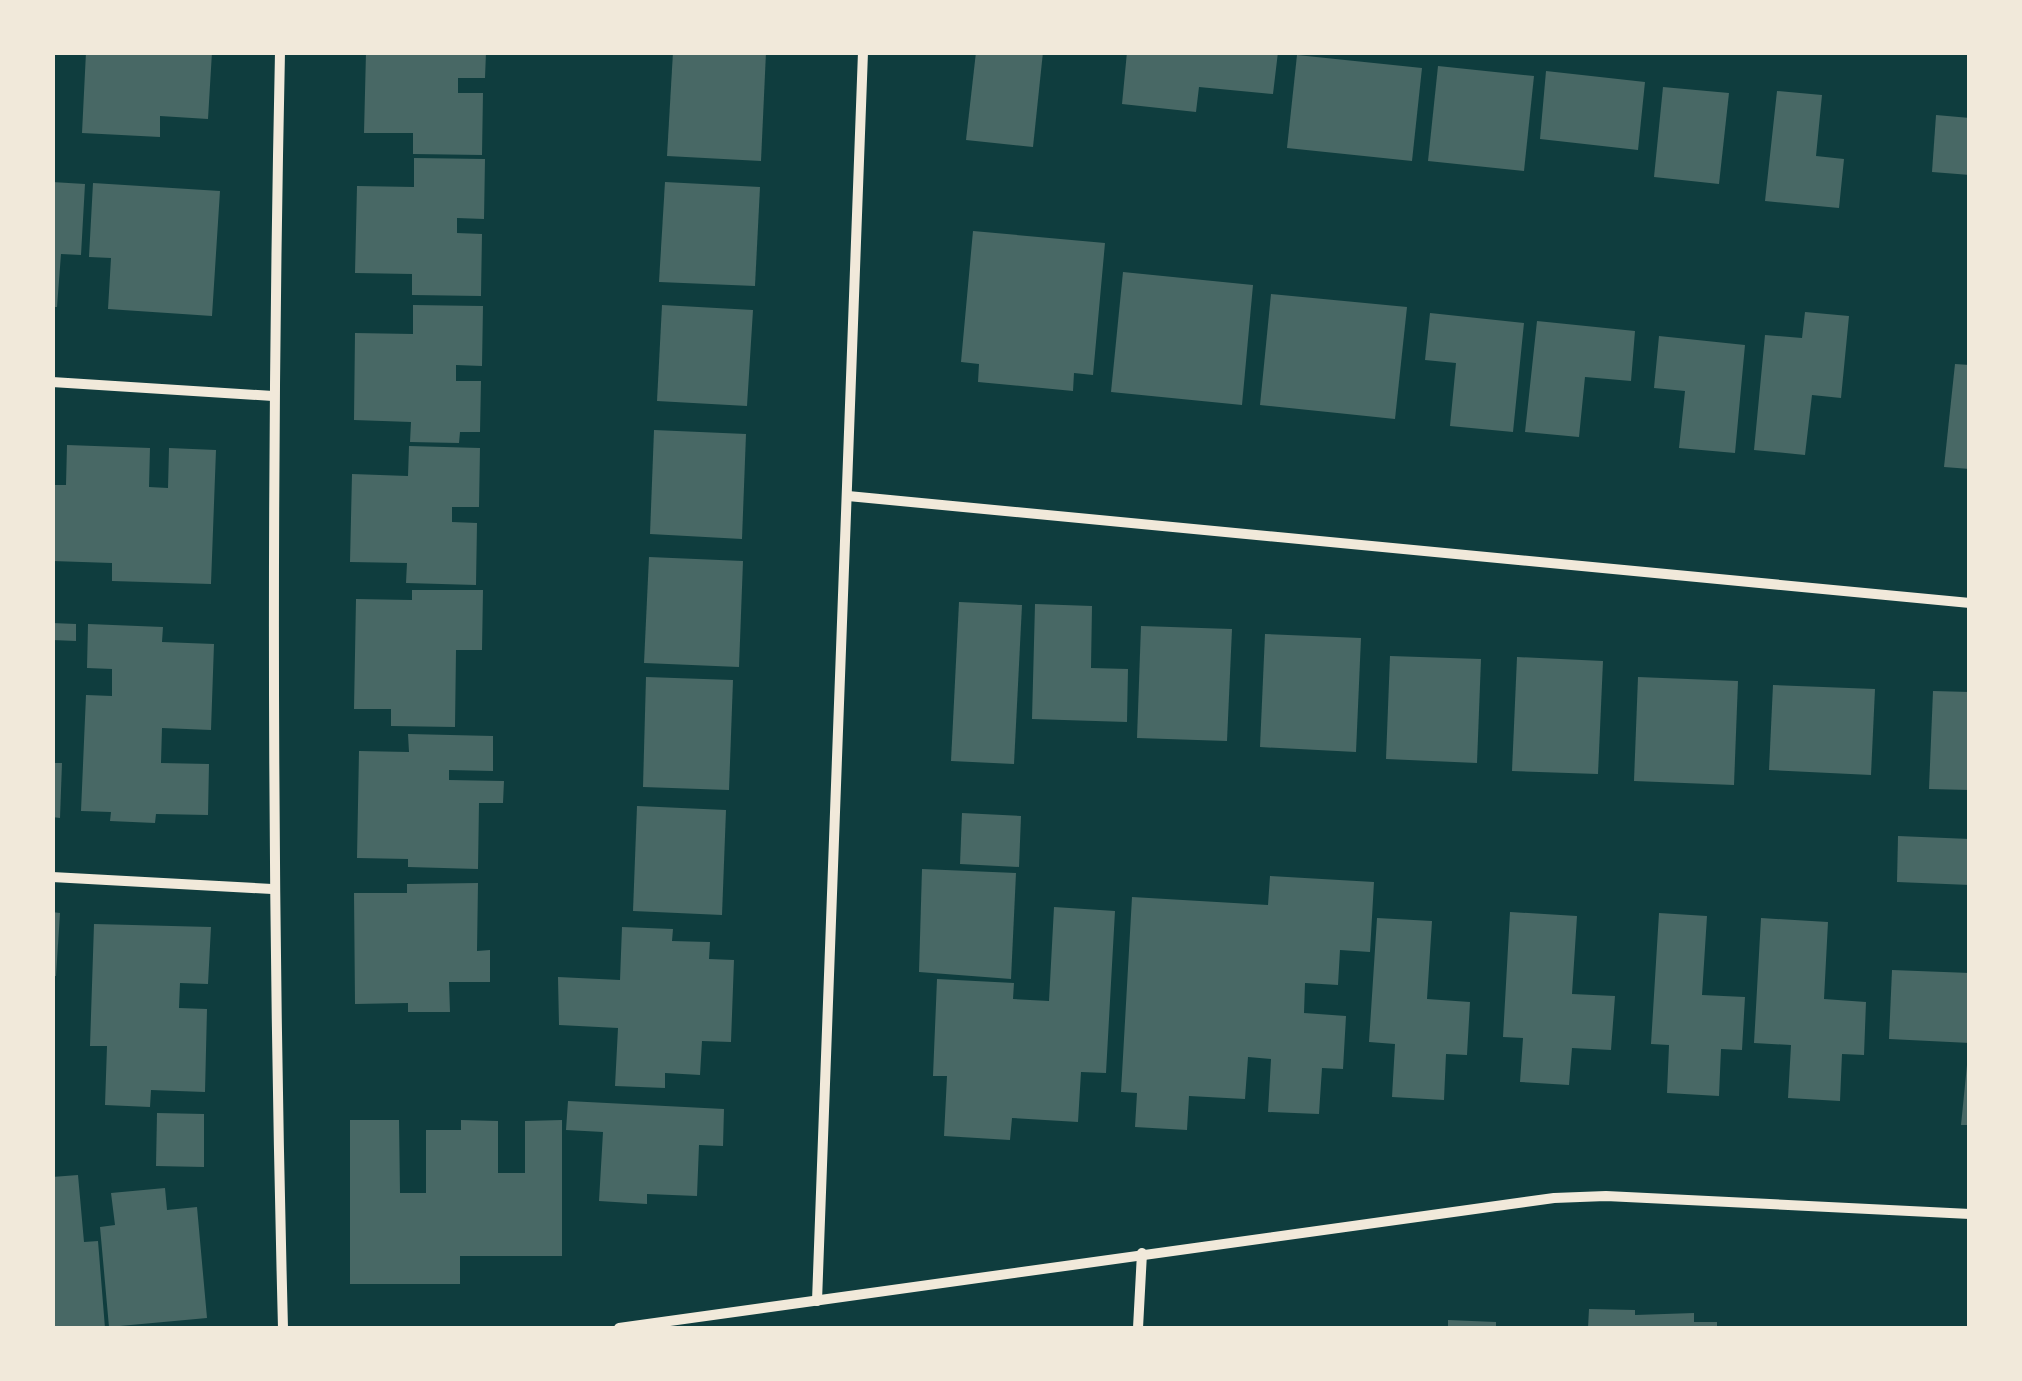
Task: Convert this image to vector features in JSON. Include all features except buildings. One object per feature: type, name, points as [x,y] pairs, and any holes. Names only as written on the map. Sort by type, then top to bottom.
[{"type":"street","points":[[280,52],[272,396],[272,889],[283,1328]]},
{"type":"street","points":[[817,1302],[863,52]]},
{"type":"street","points":[[52,382],[272,396]]},
{"type":"street","points":[[848,496],[1970,604]]},
{"type":"street","points":[[52,876],[272,889]]},
{"type":"street","points":[[619,1328],[1478,1206],[1588,1196],[1970,1214]]},
{"type":"street","points":[[1138,1328],[1142,1253]]}]
